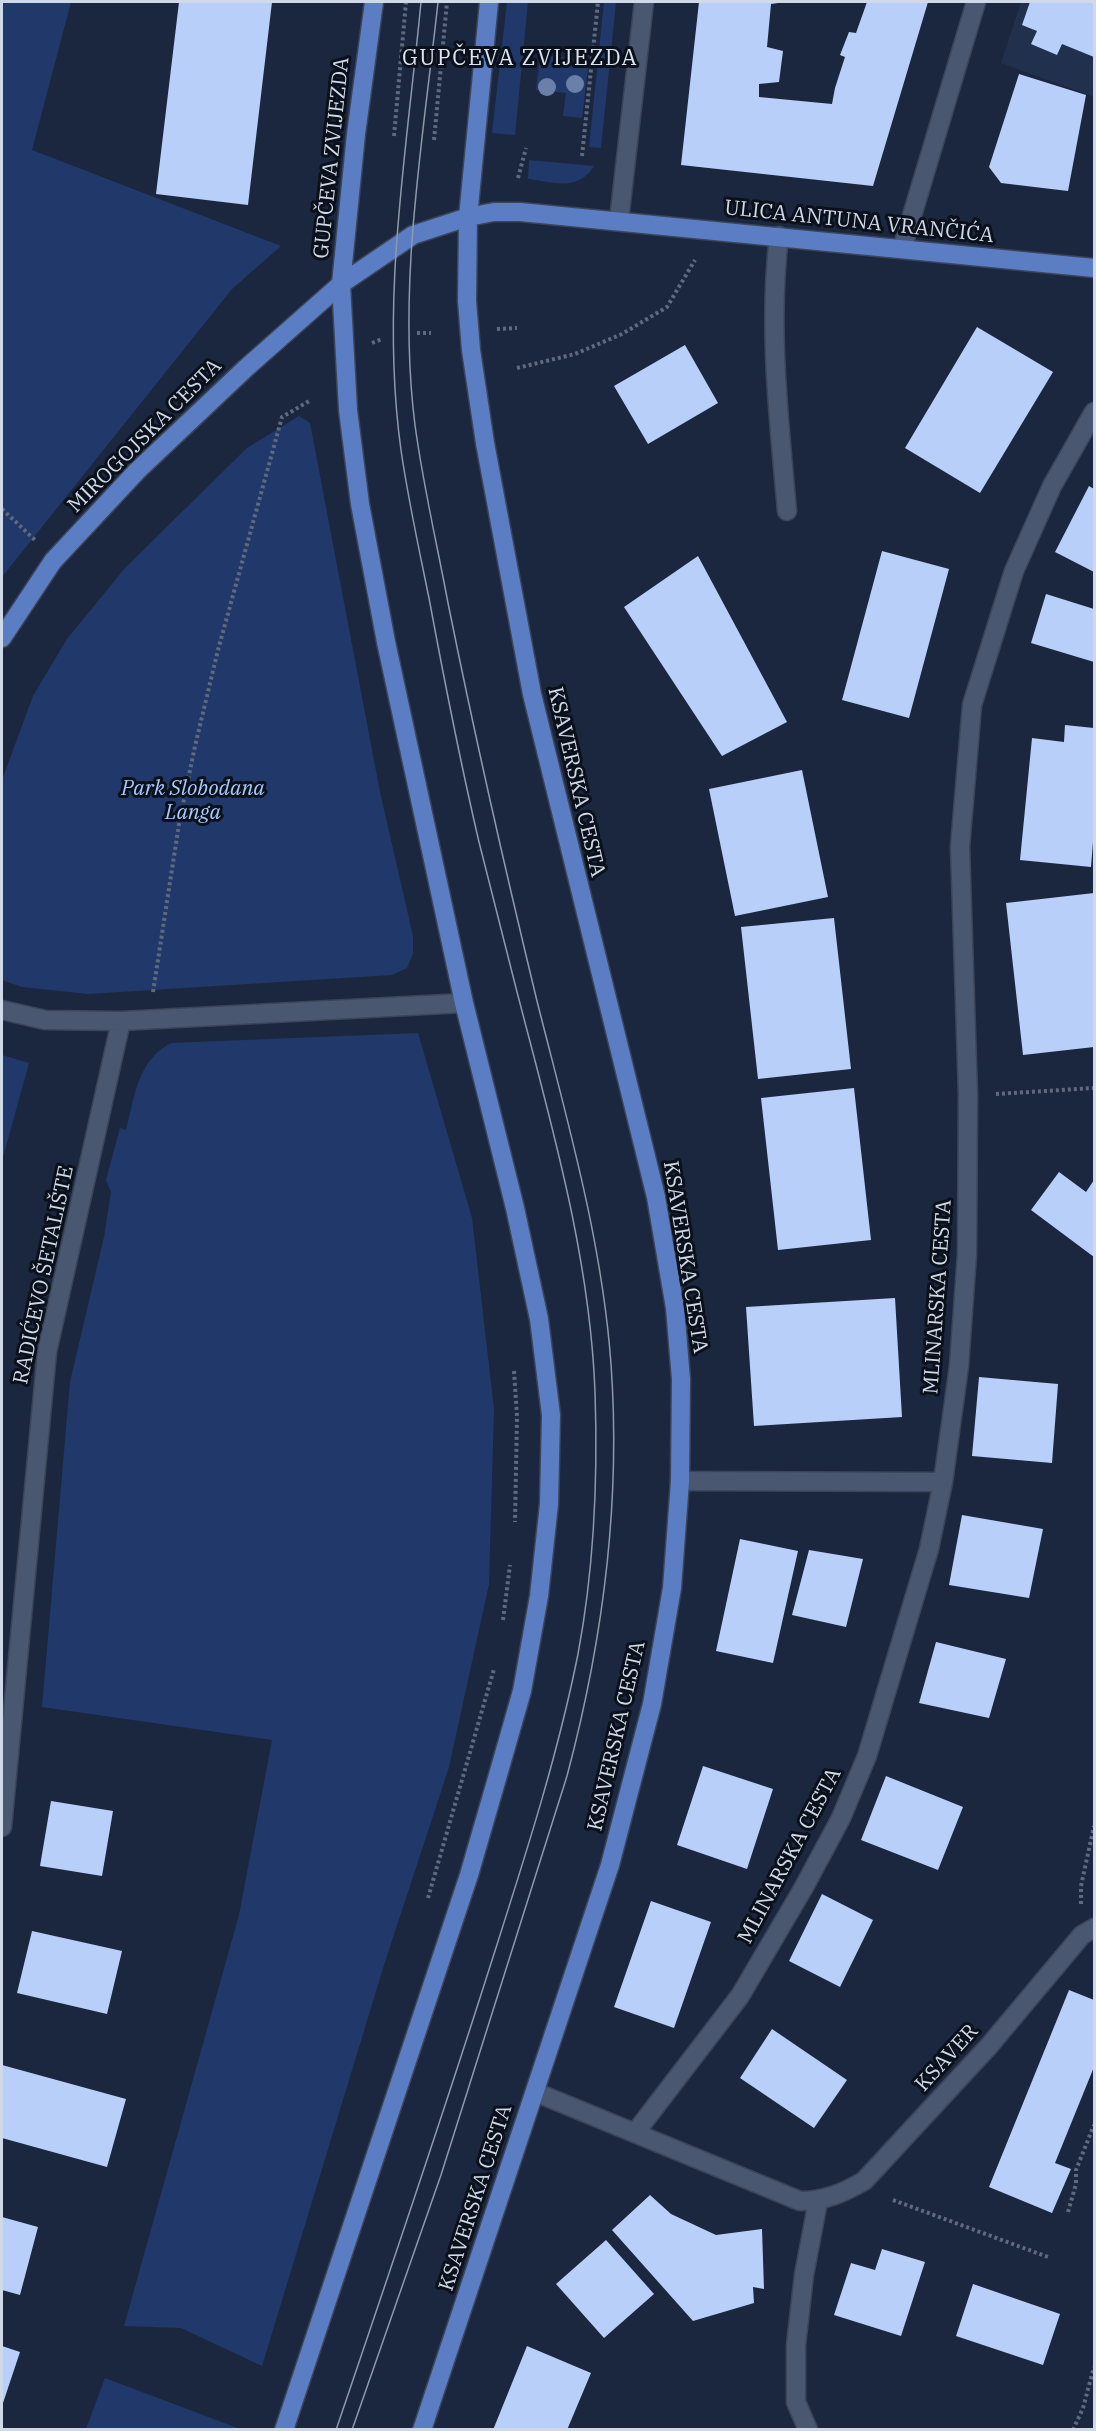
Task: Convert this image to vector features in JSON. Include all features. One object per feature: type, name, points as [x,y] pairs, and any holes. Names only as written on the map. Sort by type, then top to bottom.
[{"type":"main road","name":"GUPČEVA ZVIJEZDA","points":[[341,284],[356,134],[374,2]]},
{"type":"main road","points":[[468,217],[489,2]]},
{"type":"main road","name":"GUPČEVA ZVIJEZDA","points":[[341,284],[413,235],[468,217],[494,212],[520,212],[619,220]]},
{"type":"main road","name":"KSAVERSKA CESTA","points":[[422,2430],[610,1865],[652,1704],[672,1588],[680,1481],[681,1379],[675,1308],[656,1197],[532,694],[485,443],[469,330],[468,217]]},
{"type":"main road","name":"ULICA ANTUNA VRANČIĆA","points":[[619,220],[1095,268]]},
{"type":"main road","name":"MIROGOJSKA CESTA","points":[[2,638],[53,561],[137,471],[246,368],[341,284]]},
{"type":"main road","points":[[284,2430],[469,1875],[522,1691],[539,1596],[549,1504],[551,1415],[539,1319],[515,1209],[464,1003],[386,642],[360,504],[344,359],[341,284]]},
{"type":"street","points":[[619,220],[644,2]]},
{"type":"street","points":[[902,249],[976,2]]},
{"type":"street","points":[[779,236],[775,267],[776,383],[787,511]]},
{"type":"street","name":"MLINARSKA CESTA","points":[[635,2133],[740,1996],[804,1887],[841,1818],[867,1756],[899,1657],[929,1549],[943,1482],[959,1366],[967,1254],[968,1095],[960,847],[972,705],[1014,571],[1052,486],[1095,412]]},
{"type":"street","points":[[2,1010],[45,1020],[121,1021],[464,1003]]},
{"type":"street","name":"RADIĆEVO ŠETALIŠTE","points":[[2,1827],[47,1352],[121,1021]]},
{"type":"street","points":[[680,1481],[943,1482]]},
{"type":"street","name":"KSAVER","points":[[818,2201],[840,2194],[864,2181],[989,2046],[1088,1931]]},
{"type":"street","points":[[535,2092],[800,2201],[818,2201],[804,2275],[796,2345],[796,2402],[808,2430]]},
{"type":"path","points":[[394,136],[406,2]]},
{"type":"path","points":[[434,140],[447,2]]},
{"type":"path","points":[[582,156],[598,2]]},
{"type":"path","points":[[518,178],[526,148]]},
{"type":"path","points":[[517,368],[575,354],[622,334],[667,307],[695,260]]},
{"type":"path","points":[[493,329],[517,328]]},
{"type":"path","points":[[417,333],[431,333]]},
{"type":"path","points":[[152,995],[179,825],[218,650],[282,417],[310,400]]},
{"type":"path","points":[[2,509],[36,540]]},
{"type":"path","points":[[992,1094],[1095,1088]]},
{"type":"path","points":[[514,1370],[517,1416],[515,1532]]},
{"type":"path","points":[[502,1624],[512,1555]]},
{"type":"path","points":[[425,1907],[497,1658]]},
{"type":"path","points":[[1088,1931],[1081,1886],[1095,1826]]},
{"type":"path","points":[[1068,2212],[1076,2184],[1076,2170],[1095,2125]]},
{"type":"path","points":[[893,2200],[1048,2257]]},
{"type":"path","points":[[1073,2430],[1083,2408],[1095,2367]]},
{"type":"shaded area","points":[[1021,2],[1094,2],[1094,97],[1001,63]]},
{"type":"green space","points":[[2,2],[71,2],[32,150],[281,246],[232,289],[2,577]]},
{"type":"green space","points":[[507,2],[528,2],[515,135],[492,133]]},
{"type":"green space","points":[[604,2],[616,2],[601,148],[589,147]]},
{"type":"green space","points":[[540,55],[589,60],[582,118],[563,116],[566,93],[536,90]]},
{"type":"green space","points":[[529,160],[594,166],[581,179],[556,183],[528,179]]},
{"type":"green space","name":"Park Slobodana Langa","points":[[299,416],[310,423],[380,792],[413,936],[413,954],[407,968],[392,975],[88,994],[22,987],[2,980],[2,780],[33,696],[67,639],[125,568],[247,448]]},
{"type":"green space","points":[[418,1033],[472,1218],[494,1409],[489,1584],[449,1767],[384,1965],[262,2366],[181,2328],[124,2326],[239,1915],[272,1740],[42,1707],[70,1382],[104,1237],[111,1192],[106,1180],[120,1128],[126,1130],[139,1080],[151,1059],[171,1043]]},
{"type":"green space","points":[[2,1055],[29,1063],[2,1161]]},
{"type":"green space","points":[[105,2378],[240,2429],[86,2429]]},
{"type":"building","points":[[179,2],[272,2],[248,205],[156,194]]},
{"type":"building","points":[[699,2],[778,2],[771,4],[767,47],[783,51],[779,82],[759,84],[759,97],[832,104],[845,57],[840,55],[849,32],[856,33],[867,2],[928,2],[873,186],[681,165]]},
{"type":"building","points":[[1030,2],[1094,2],[1094,57],[1062,44],[1057,55],[1031,44],[1037,31],[1022,25]]},
{"type":"building","points":[[1019,74],[1086,95],[1068,191],[1001,183],[989,167]]},
{"type":"building","points":[[977,327],[1053,372],[980,493],[905,448]]},
{"type":"building","points":[[685,345],[718,403],[648,444],[614,386]]},
{"type":"building","points":[[1089,486],[1094,489],[1094,572],[1055,552]]},
{"type":"building","points":[[882,551],[949,569],[909,718],[842,700]]},
{"type":"building","points":[[698,556],[787,722],[722,756],[624,607]]},
{"type":"building","points":[[1046,594],[1094,609],[1094,662],[1031,643]]},
{"type":"building","points":[[1065,725],[1094,728],[1094,829],[1091,867],[1020,860],[1032,738],[1064,742]]},
{"type":"building","points":[[802,770],[828,897],[735,916],[709,789]]},
{"type":"building","points":[[1094,893],[1094,1047],[1023,1055],[1006,903]]},
{"type":"building","points":[[834,918],[851,1069],[758,1079],[741,927]]},
{"type":"building","points":[[854,1088],[871,1240],[778,1250],[761,1098]]},
{"type":"building","points":[[1059,1172],[1086,1192],[1094,1180],[1094,1257],[1031,1210]]},
{"type":"building","points":[[895,1298],[902,1417],[754,1426],[746,1307]]},
{"type":"building","points":[[979,1377],[1058,1384],[1052,1463],[972,1456]]},
{"type":"building","points":[[962,1515],[1043,1529],[1029,1598],[949,1585]]},
{"type":"building","points":[[740,1539],[798,1551],[773,1663],[716,1651]]},
{"type":"building","points":[[809,1550],[863,1559],[846,1627],[792,1615]]},
{"type":"building","points":[[936,1642],[1006,1659],[989,1718],[919,1703]]},
{"type":"building","points":[[703,1766],[773,1789],[747,1869],[677,1845]]},
{"type":"building","points":[[886,1776],[963,1807],[938,1870],[861,1840]]},
{"type":"building","points":[[51,1801],[113,1811],[102,1876],[40,1866]]},
{"type":"building","points":[[822,1894],[873,1920],[840,1987],[789,1961]]},
{"type":"building","points":[[651,1901],[711,1922],[674,2028],[614,2007]]},
{"type":"building","points":[[32,1931],[122,1951],[107,2014],[17,1993]]},
{"type":"building","points":[[1069,1990],[1094,2000],[1094,2067],[1055,2163],[1071,2169],[1052,2213],[989,2187]]},
{"type":"building","points":[[772,2029],[847,2080],[814,2128],[740,2078]]},
{"type":"building","points":[[2,2065],[126,2099],[107,2167],[2,2138]]},
{"type":"building","points":[[650,2195],[671,2214],[716,2235],[762,2229],[764,2289],[753,2287],[754,2303],[693,2321],[612,2230]]},
{"type":"building","points":[[2,2217],[38,2227],[20,2295],[2,2290]]},
{"type":"building","points":[[606,2240],[654,2294],[604,2338],[556,2284]]},
{"type":"building","points":[[882,2249],[925,2262],[901,2336],[834,2315],[851,2263],[875,2270]]},
{"type":"building","points":[[973,2284],[1060,2314],[1043,2365],[956,2336]]},
{"type":"building","points":[[2,2346],[20,2352],[2,2406]]},
{"type":"building","points":[[527,2346],[591,2373],[567,2430],[493,2430]]},
{"type":"tram line","points":[[336,2430],[468,2036],[548,1777],[578,1654],[588,1589],[595,1491],[596,1425],[592,1341],[577,1239],[555,1138],[472,812],[452,720],[401,450],[395,394],[394,281],[403,169],[421,2]]},
{"type":"tram line","points":[[352,2430],[441,2175],[567,1776],[580,1725],[599,1623],[611,1520],[613,1468],[611,1364],[592,1226],[525,951],[480,753],[430,514],[415,425],[410,372],[410,266],[419,160],[438,2]]},
{"type":"district","name":"GUPČEVA ZVIJEZDA","points":[[520,59]]}]
